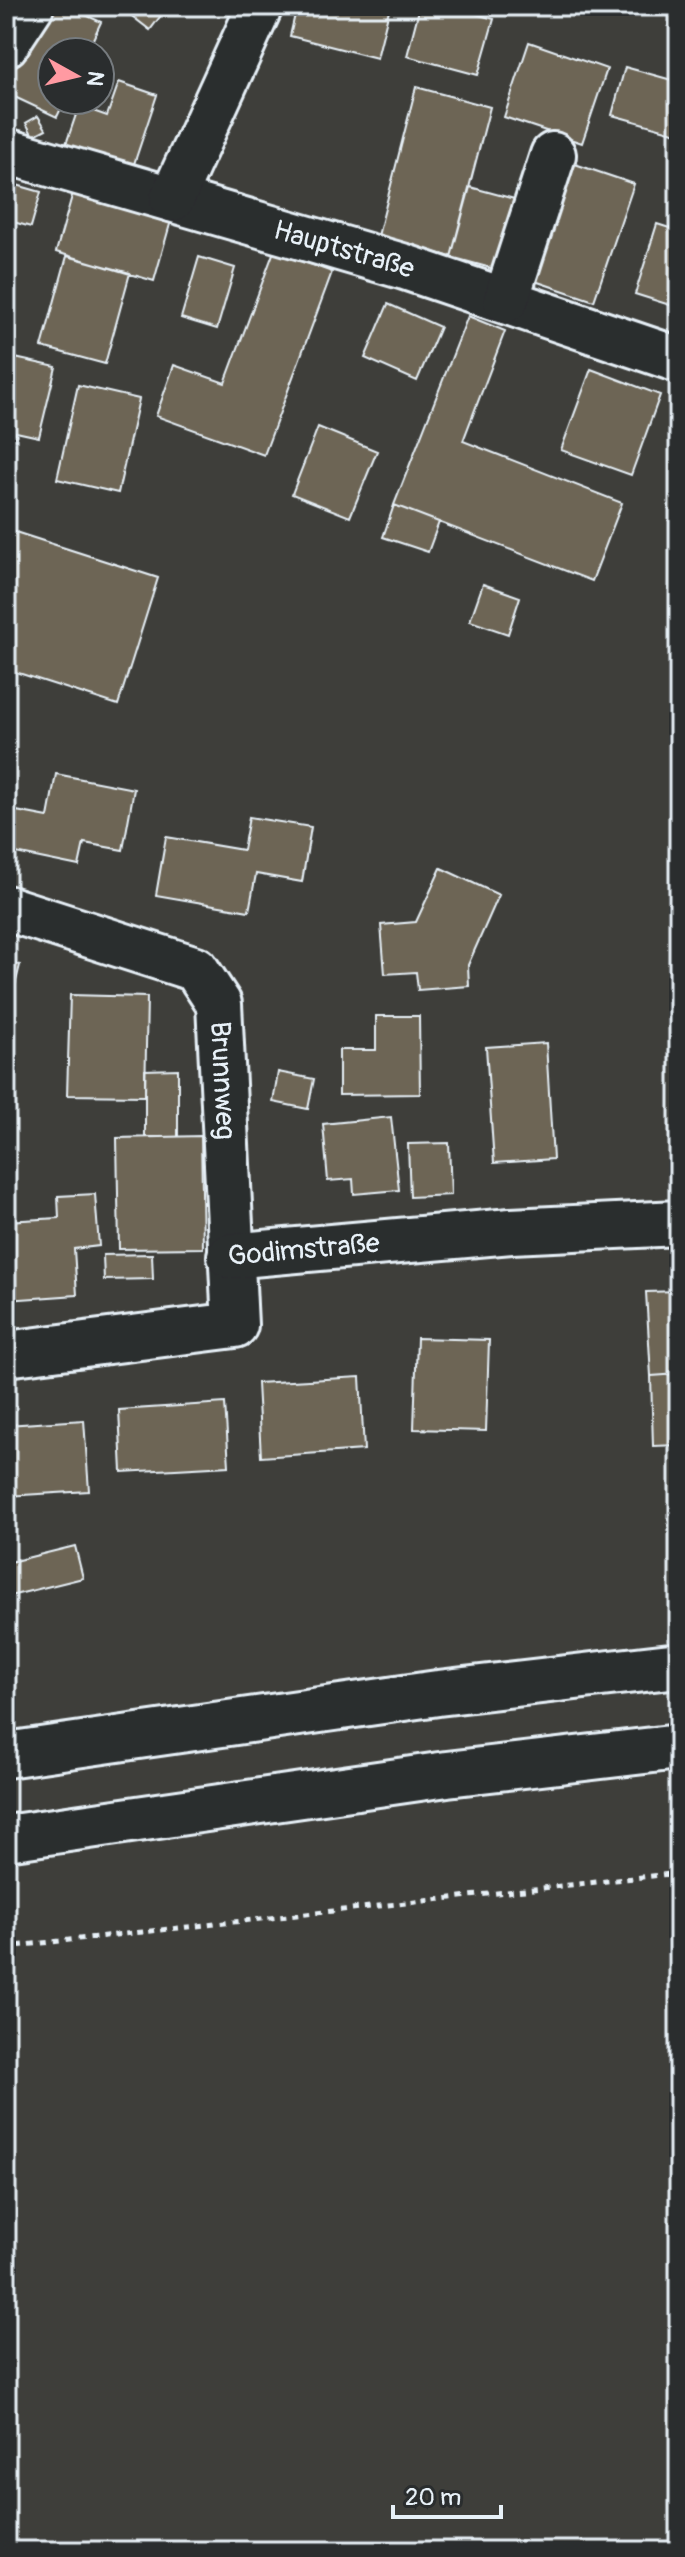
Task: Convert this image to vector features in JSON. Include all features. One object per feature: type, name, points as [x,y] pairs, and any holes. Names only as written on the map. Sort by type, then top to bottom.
[{"type":"main road","points":[[6,44],[31,6]]},
{"type":"main road","points":[[172,199],[260,6]]},
{"type":"main road","name":"Hauptstraße","points":[[6,151],[405,267],[679,360]]},
{"type":"main road","points":[[506,300],[553,155]]},
{"type":"main road","name":"Brunnweg","points":[[6,908],[196,969],[219,1004],[230,1256]]},
{"type":"main road","name":"Godimstraße","points":[[6,1354],[235,1325],[230,1256],[511,1231],[679,1223]]},
{"type":"main road","points":[[6,1755],[438,1693],[679,1665]]},
{"type":"main road","points":[[6,1838],[447,1774],[679,1747]]},
{"type":"path","points":[[6,1947],[679,1873]]},
{"type":"building","points":[[43,6],[66,6],[101,22],[94,36],[36,36],[36,107],[6,93],[6,85]]},
{"type":"building","points":[[119,6],[168,6],[150,30]]},
{"type":"building","points":[[297,6],[390,6],[377,58],[290,36]]},
{"type":"building","points":[[420,6],[447,6],[494,19],[478,75],[407,56]]},
{"type":"building","points":[[529,42],[607,69],[582,143],[504,117]]},
{"type":"building","points":[[625,67],[679,82],[677,133],[612,115]]},
{"type":"building","points":[[119,82],[157,95],[132,170],[65,147],[76,116],[116,116]]},
{"type":"building","points":[[416,87],[490,107],[451,257],[378,236]]},
{"type":"building","points":[[38,116],[46,129],[33,136],[26,123]]},
{"type":"building","points":[[569,162],[634,184],[594,301],[529,279]]},
{"type":"building","points":[[6,182],[41,192],[31,227],[6,220]]},
{"type":"building","points":[[470,187],[518,200],[498,270],[451,257]]},
{"type":"building","points":[[74,189],[172,217],[154,281],[56,252]]},
{"type":"building","points":[[657,224],[679,231],[679,308],[635,294]]},
{"type":"building","points":[[274,251],[332,272],[264,455],[156,416],[174,365],[225,383]]},
{"type":"building","points":[[67,256],[130,273],[105,364],[42,347]]},
{"type":"building","points":[[199,257],[235,268],[217,329],[181,318]]},
{"type":"building","points":[[388,304],[440,327],[417,381],[365,358]]},
{"type":"building","points":[[468,316],[505,331],[463,441],[622,503],[592,581],[394,505]]},
{"type":"building","points":[[6,356],[56,367],[39,437],[16,432],[6,474]]},
{"type":"building","points":[[591,369],[660,395],[631,475],[561,450]]},
{"type":"building","points":[[78,385],[139,399],[118,493],[57,479]]},
{"type":"building","points":[[318,427],[377,451],[350,517],[292,494]]},
{"type":"building","points":[[394,505],[439,522],[428,552],[383,537]]},
{"type":"building","points":[[6,529],[158,578],[118,705],[6,669]]},
{"type":"building","points":[[483,584],[520,597],[508,634],[470,621]]},
{"type":"building","points":[[56,774],[134,789],[123,850],[84,843],[79,866],[6,851],[11,810],[48,817]]},
{"type":"building","points":[[249,817],[311,827],[302,882],[256,874],[249,911],[156,895],[166,837],[243,850]]},
{"type":"building","points":[[441,868],[499,895],[468,965],[469,986],[418,990],[416,972],[385,974],[381,925],[416,922]]},
{"type":"building","points":[[6,962],[20,965],[6,1022]]},
{"type":"building","points":[[70,995],[147,997],[145,1096],[67,1095]]},
{"type":"building","points":[[376,1016],[419,1016],[420,1094],[339,1095],[339,1050],[376,1050]]},
{"type":"building","points":[[546,1043],[553,1159],[494,1163],[486,1047]]},
{"type":"building","points":[[178,1069],[178,1137],[145,1137],[145,1070]]},
{"type":"building","points":[[278,1072],[314,1079],[308,1109],[273,1102]]},
{"type":"building","points":[[391,1117],[399,1190],[354,1194],[353,1179],[328,1181],[323,1124]]},
{"type":"building","points":[[201,1136],[203,1248],[119,1249],[117,1138]]},
{"type":"building","points":[[449,1143],[451,1195],[410,1197],[408,1144]]},
{"type":"building","points":[[95,1194],[99,1246],[74,1249],[77,1295],[7,1300],[6,1221],[59,1218],[58,1196]]},
{"type":"building","points":[[152,1254],[153,1279],[104,1280],[103,1255]]},
{"type":"building","points":[[679,1291],[679,1374],[651,1376],[646,1292]]},
{"type":"building","points":[[417,1338],[489,1340],[486,1431],[414,1429]]},
{"type":"building","points":[[679,1374],[679,1445],[653,1446],[651,1376]]},
{"type":"building","points":[[360,1377],[364,1450],[261,1457],[257,1383]]},
{"type":"building","points":[[225,1403],[229,1466],[122,1472],[119,1410]]},
{"type":"building","points":[[84,1420],[89,1491],[6,1496],[6,1425]]},
{"type":"building","points":[[75,1546],[83,1578],[6,1597],[6,1563]]}]
